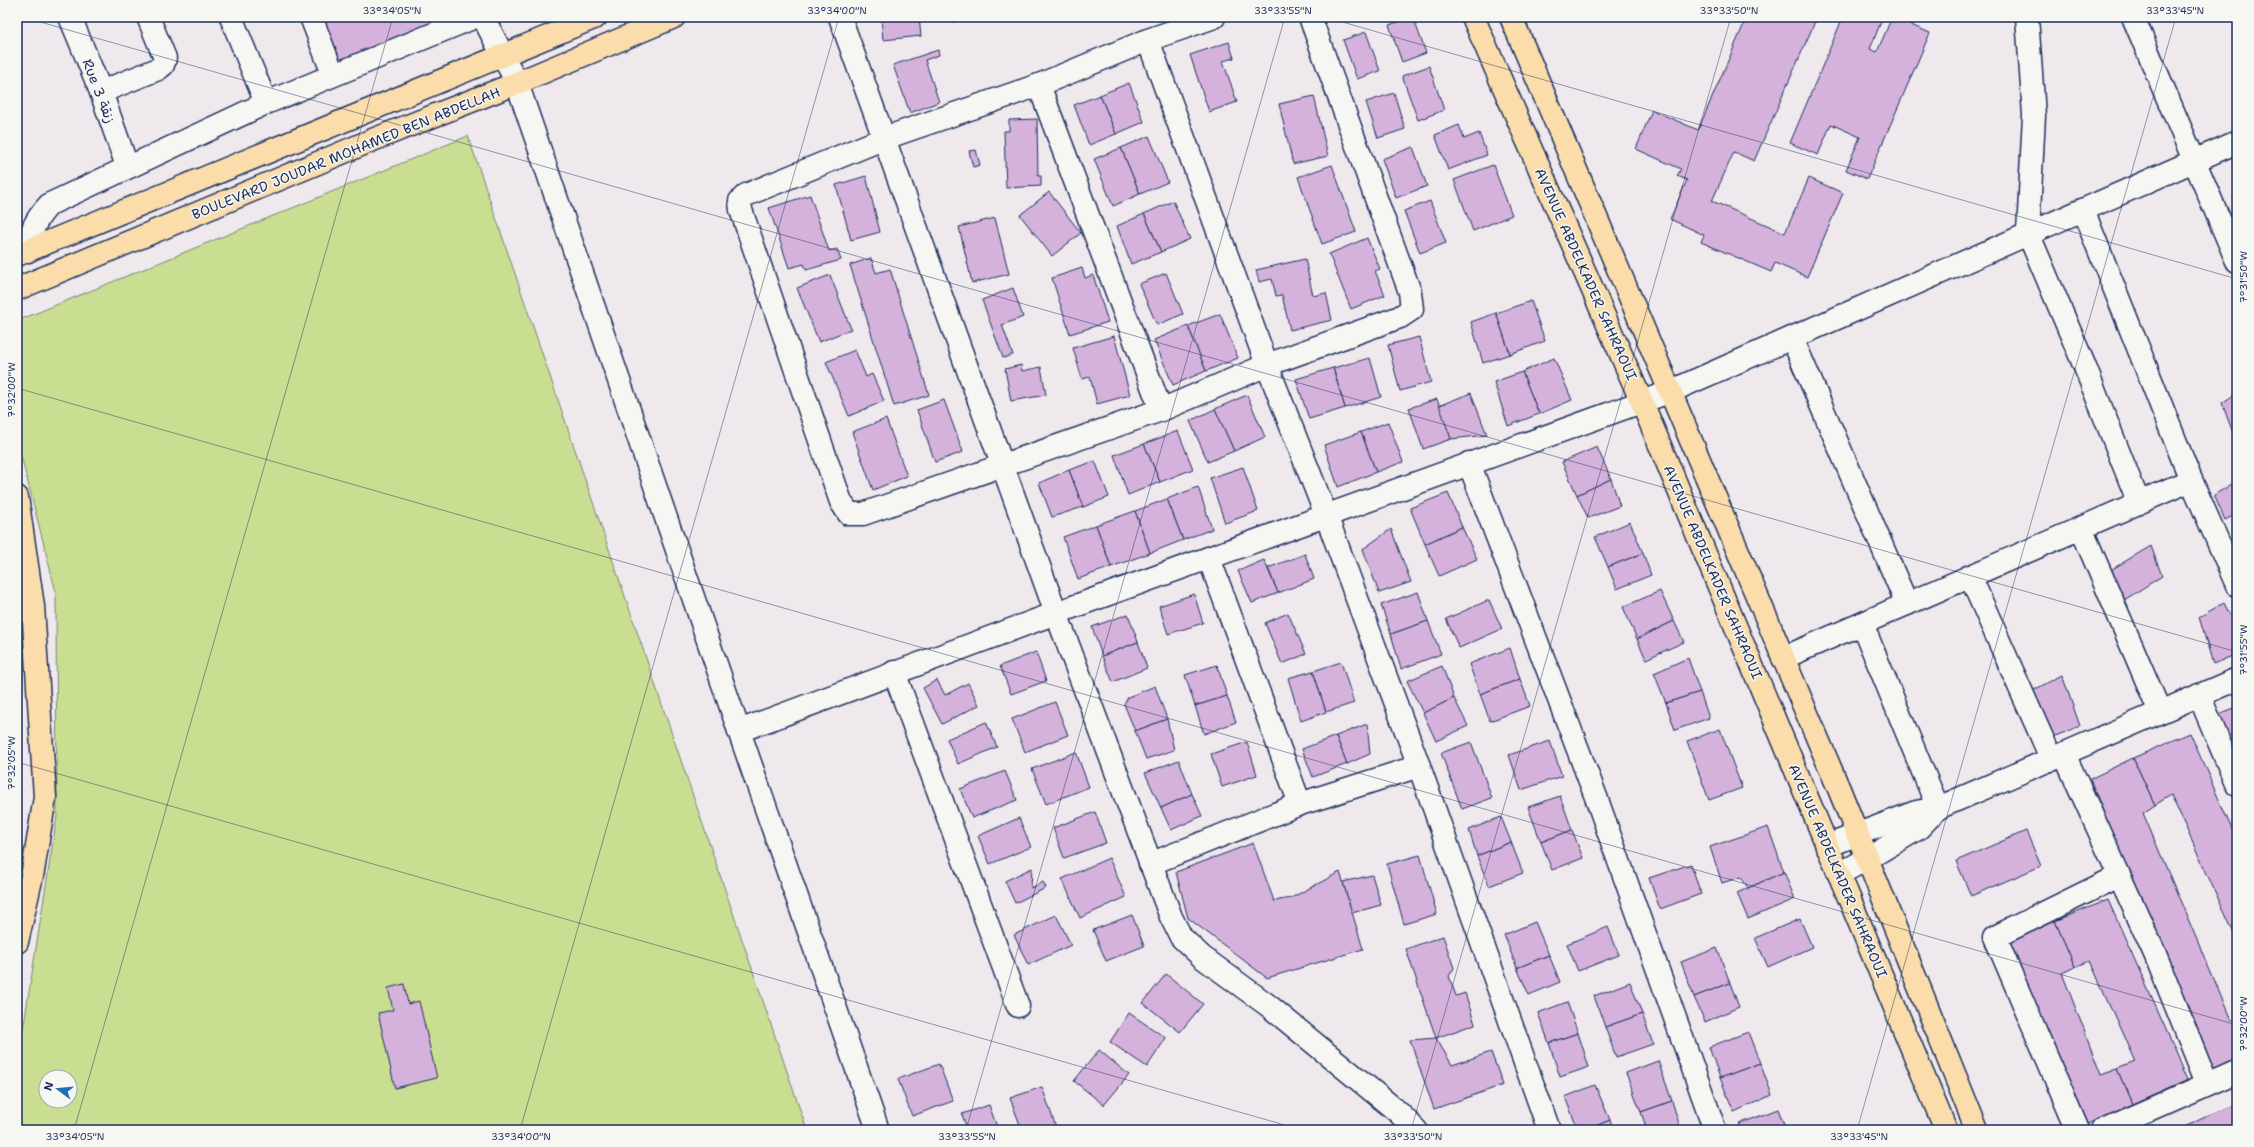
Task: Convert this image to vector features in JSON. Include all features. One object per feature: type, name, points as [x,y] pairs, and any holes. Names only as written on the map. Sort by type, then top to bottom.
[{"type":"main road","points":[[22,253],[596,17]]},
{"type":"main road","name":"BOULEVARD JOUDAR MOHAMED BEN ABDELLAH","points":[[17,289],[375,139],[517,84],[674,17]]},
{"type":"main road","name":"AVENUE ABDELKADER SAHRAOUI","points":[[1473,17],[1641,400],[1946,1130]]},
{"type":"main road","name":"AVENUE ABDELKADER SAHRAOUI","points":[[1511,17],[1857,834],[1977,1130]]},
{"type":"main road","points":[[17,497],[33,606],[45,797],[33,871],[17,942]]},
{"type":"street","name":"Rue 3 زنقة","points":[[70,17],[101,92],[127,166]]},
{"type":"street","points":[[101,92],[158,69],[163,65],[165,58],[148,17]]},
{"type":"street","points":[[231,17],[266,103]]},
{"type":"street","points":[[311,17],[333,74]]},
{"type":"street","points":[[22,253],[33,225],[40,213],[50,204],[127,166],[266,103],[333,74],[475,17]]},
{"type":"street","points":[[483,17],[517,84],[739,731],[878,1130]]},
{"type":"street","points":[[840,17],[1056,613],[1150,864],[1181,937],[1202,957],[1269,1006],[1398,1112],[1416,1130]]},
{"type":"street","points":[[1214,17],[1148,40],[1039,85],[885,138],[746,195],[740,201],[741,210],[841,502],[849,514],[863,514],[1161,410],[1266,364],[1400,317],[1412,309],[1410,292],[1310,17]]},
{"type":"street","points":[[2027,17],[2034,115],[2028,233],[2085,367],[2138,501]]},
{"type":"street","points":[[2133,17],[2237,261]]},
{"type":"street","points":[[1148,40],[1266,364],[1326,515],[1419,766],[1549,1130]]},
{"type":"street","points":[[1039,85],[1161,410]]},
{"type":"street","points":[[739,731],[894,672],[1641,400],[1669,392],[2237,142]]},
{"type":"street","points":[[2083,210],[2191,480],[2237,585]]},
{"type":"street","points":[[1792,338],[1906,604]]},
{"type":"street","points":[[1469,463],[1596,797],[1715,1130]]},
{"type":"street","points":[[1783,658],[2081,528],[2138,501],[2191,480]]},
{"type":"street","points":[[2081,528],[2160,712]]},
{"type":"street","points":[[1208,558],[1300,804]]},
{"type":"street","points":[[1970,576],[2058,757],[2119,876],[2155,954],[2207,1083]]},
{"type":"street","points":[[1862,624],[1938,808]]},
{"type":"street","points":[[894,672],[1018,1006]]},
{"type":"street","points":[[1828,846],[1916,812],[1938,808],[2237,679]]},
{"type":"street","points":[[2200,695],[2237,785]]},
{"type":"street","points":[[1150,864],[1300,804],[1419,766]]},
{"type":"street","points":[[1839,874],[1919,828],[1938,808]]},
{"type":"street","points":[[2078,1130],[1995,937],[2119,876]]},
{"type":"street","points":[[2103,1130],[2237,1071]]},
{"type":"green space","points":[[468,136],[807,1130],[17,1130],[17,1068],[57,816],[56,592],[17,440],[17,321]]},
{"type":"building","points":[[337,17],[434,17],[436,23],[338,67],[322,24]]},
{"type":"building","points":[[881,17],[919,17],[921,36],[883,40]]},
{"type":"building","points":[[951,17],[968,17],[953,22]]},
{"type":"building","points":[[1413,17],[1426,53],[1402,62],[1389,25]]},
{"type":"building","points":[[1747,17],[1817,17],[1754,161],[1734,152],[1712,201],[1785,233],[1809,178],[1843,193],[1807,277],[1775,263],[1771,272],[1701,242],[1704,235],[1670,219],[1687,180],[1677,176],[1681,169],[1636,149],[1652,110],[1698,130]]},
{"type":"building","points":[[1843,17],[1883,17],[1870,49],[1877,52],[1892,17],[1930,33],[1867,179],[1846,170],[1860,137],[1831,124],[1818,155],[1790,143]]},
{"type":"building","points":[[1366,32],[1380,71],[1357,79],[1343,40]]},
{"type":"building","points":[[1229,42],[1234,58],[1223,61],[1237,102],[1209,112],[1190,55]]},
{"type":"building","points":[[938,50],[939,55],[925,60],[939,102],[910,113],[893,65]]},
{"type":"building","points":[[1429,66],[1444,110],[1418,120],[1402,76]]},
{"type":"building","points":[[1129,83],[1144,122],[1116,134],[1100,95]]},
{"type":"building","points":[[1394,93],[1405,129],[1378,138],[1366,102]]},
{"type":"building","points":[[1100,95],[1116,134],[1089,145],[1074,105]]},
{"type":"building","points":[[1314,96],[1328,156],[1293,164],[1279,104]]},
{"type":"building","points":[[1037,119],[1038,176],[1041,176],[1041,186],[1006,188],[1004,131],[1009,131],[1009,120]]},
{"type":"building","points":[[1459,125],[1464,139],[1479,133],[1487,155],[1448,170],[1435,135]]},
{"type":"building","points":[[1149,136],[1168,182],[1140,194],[1121,148]]},
{"type":"building","points":[[1413,147],[1427,186],[1396,198],[1382,159]]},
{"type":"building","points":[[1121,148],[1140,194],[1113,206],[1094,159]]},
{"type":"building","points":[[976,150],[980,165],[973,167],[969,151]]},
{"type":"building","points":[[1332,165],[1356,232],[1322,244],[1298,177]]},
{"type":"building","points":[[1493,165],[1512,215],[1473,231],[1454,180]]},
{"type":"building","points":[[866,176],[880,232],[851,240],[836,185]]},
{"type":"building","points":[[1049,192],[1081,233],[1052,256],[1020,215]]},
{"type":"building","points":[[810,195],[829,251],[837,249],[841,260],[806,270],[804,264],[789,268],[769,208]]},
{"type":"building","points":[[1173,201],[1190,239],[1161,252],[1144,214]]},
{"type":"building","points":[[1430,201],[1446,243],[1420,253],[1404,211]]},
{"type":"building","points":[[1144,214],[1161,252],[1131,264],[1117,226]]},
{"type":"building","points":[[995,218],[1009,274],[972,283],[959,227]]},
{"type":"building","points":[[1367,238],[1380,269],[1375,271],[1385,295],[1351,309],[1329,254]]},
{"type":"building","points":[[871,258],[876,273],[890,269],[929,395],[894,406],[850,265]]},
{"type":"building","points":[[1305,259],[1313,296],[1326,293],[1332,320],[1290,330],[1282,295],[1276,296],[1272,279],[1259,282],[1256,270]]},
{"type":"building","points":[[1082,268],[1085,278],[1093,275],[1108,322],[1070,334],[1052,278]]},
{"type":"building","points":[[1166,273],[1183,314],[1157,325],[1139,284]]},
{"type":"building","points":[[830,275],[851,329],[819,342],[797,288]]},
{"type":"building","points":[[1013,288],[1023,317],[1002,325],[1013,355],[1003,358],[982,300]]},
{"type":"building","points":[[1531,301],[1545,341],[1510,354],[1496,313]]},
{"type":"building","points":[[1496,313],[1510,354],[1483,363],[1471,322]]},
{"type":"building","points":[[1220,314],[1238,358],[1206,371],[1188,326]]},
{"type":"building","points":[[1188,326],[1206,371],[1173,385],[1154,340]]},
{"type":"building","points":[[1114,336],[1130,395],[1097,404],[1090,377],[1082,379],[1073,348]]},
{"type":"building","points":[[1419,337],[1431,382],[1400,391],[1388,345]]},
{"type":"building","points":[[855,350],[866,377],[872,374],[884,401],[849,416],[826,362]]},
{"type":"building","points":[[1370,358],[1381,397],[1345,408],[1333,368]]},
{"type":"building","points":[[1554,358],[1572,400],[1539,414],[1522,372]]},
{"type":"building","points":[[1021,365],[1022,371],[1041,367],[1046,395],[1011,401],[1005,369]]},
{"type":"building","points":[[1333,368],[1345,408],[1309,419],[1296,379]]},
{"type":"building","points":[[1522,372],[1539,414],[1508,426],[1494,382]]},
{"type":"building","points":[[1471,393],[1487,435],[1451,439],[1438,406]]},
{"type":"building","points":[[2237,393],[2237,430],[2233,433],[2222,403]]},
{"type":"building","points":[[1247,395],[1265,437],[1234,451],[1215,409]]},
{"type":"building","points":[[1437,399],[1451,439],[1423,449],[1409,408]]},
{"type":"building","points":[[944,400],[963,452],[935,462],[917,410]]},
{"type":"building","points":[[1215,409],[1234,451],[1208,462],[1190,421]]},
{"type":"building","points":[[886,419],[907,476],[873,490],[852,432]]},
{"type":"building","points":[[1388,422],[1403,462],[1376,472],[1361,432]]},
{"type":"building","points":[[1178,431],[1193,469],[1160,482],[1144,444]]},
{"type":"building","points":[[1361,432],[1376,472],[1338,487],[1324,445]]},
{"type":"building","points":[[1144,444],[1160,482],[1128,495],[1114,455]]},
{"type":"building","points":[[1597,447],[1611,479],[1577,495],[1562,462]]},
{"type":"building","points":[[1095,461],[1109,497],[1083,507],[1069,470]]},
{"type":"building","points":[[1243,467],[1258,511],[1225,523],[1210,478]]},
{"type":"building","points":[[1069,470],[1083,507],[1052,517],[1039,483]]},
{"type":"building","points":[[1611,479],[1620,506],[1588,518],[1577,495]]},
{"type":"building","points":[[2237,481],[2237,514],[2225,520],[2214,495]]},
{"type":"building","points":[[1198,487],[1212,529],[1183,540],[1167,499]]},
{"type":"building","points":[[1448,493],[1462,527],[1425,544],[1410,508]]},
{"type":"building","points":[[1167,499],[1183,540],[1150,553],[1135,511]]},
{"type":"building","points":[[1135,511],[1150,553],[1111,567],[1096,525]]},
{"type":"building","points":[[1630,522],[1643,553],[1608,567],[1595,537]]},
{"type":"building","points":[[1096,525],[1111,567],[1078,579],[1063,537]]},
{"type":"building","points":[[1462,527],[1477,559],[1439,576],[1425,544]]},
{"type":"building","points":[[1391,529],[1411,582],[1379,593],[1363,549]]},
{"type":"building","points":[[2151,546],[2162,576],[2124,600],[2109,571]]},
{"type":"building","points":[[1643,553],[1651,575],[1617,589],[1608,567]]},
{"type":"building","points":[[1305,554],[1314,579],[1278,593],[1268,568]]},
{"type":"building","points":[[1264,560],[1278,593],[1252,603],[1238,571]]},
{"type":"building","points":[[1660,591],[1674,621],[1637,639],[1623,607]]},
{"type":"building","points":[[1418,592],[1428,621],[1391,634],[1381,605]]},
{"type":"building","points":[[1194,594],[1203,623],[1168,634],[1159,606]]},
{"type":"building","points":[[1489,600],[1502,629],[1459,648],[1446,619]]},
{"type":"building","points":[[2224,603],[2237,629],[2237,654],[2213,664],[2199,617]]},
{"type":"building","points":[[1288,613],[1306,654],[1282,664],[1265,623]]},
{"type":"building","points":[[1128,614],[1138,642],[1102,656],[1092,627]]},
{"type":"building","points":[[1428,621],[1441,654],[1401,669],[1391,634]]},
{"type":"building","points":[[1674,621],[1684,642],[1646,659],[1637,639]]},
{"type":"building","points":[[1138,642],[1147,668],[1113,682],[1102,656]]},
{"type":"building","points":[[1510,648],[1520,679],[1480,694],[1469,664]]},
{"type":"building","points":[[1036,652],[1046,681],[1011,694],[1000,666]]},
{"type":"building","points":[[1688,658],[1700,692],[1666,703],[1654,673]]},
{"type":"building","points":[[1341,662],[1354,703],[1326,712],[1313,671]]},
{"type":"building","points":[[1217,665],[1227,696],[1195,706],[1185,675]]},
{"type":"building","points":[[1442,666],[1454,698],[1423,713],[1407,681]]},
{"type":"building","points":[[1313,671],[1326,712],[1301,721],[1288,678]]},
{"type":"building","points":[[2062,675],[2080,726],[2048,739],[2034,690]]},
{"type":"building","points":[[1520,679],[1530,706],[1490,721],[1480,694]]},
{"type":"building","points":[[937,680],[945,695],[968,683],[979,705],[942,724],[923,688]]},
{"type":"building","points":[[1155,686],[1167,719],[1135,731],[1124,704],[1128,697]]},
{"type":"building","points":[[1700,692],[1709,718],[1675,730],[1666,703]]},
{"type":"building","points":[[1227,696],[1236,722],[1204,734],[1195,706]]},
{"type":"building","points":[[1454,698],[1468,726],[1436,741],[1423,713]]},
{"type":"building","points":[[1055,702],[1068,735],[1025,752],[1012,719]]},
{"type":"building","points":[[2237,707],[2237,759],[2219,714]]},
{"type":"building","points":[[1167,719],[1174,750],[1146,759],[1135,731]]},
{"type":"building","points":[[986,722],[997,747],[958,764],[947,739]]},
{"type":"building","points":[[1367,724],[1370,754],[1347,764],[1336,736]]},
{"type":"building","points":[[1720,729],[1742,788],[1709,800],[1687,741]]},
{"type":"building","points":[[2190,733],[2237,841],[2237,940],[2171,795],[2155,805],[2133,758]]},
{"type":"building","points":[[1336,736],[1347,764],[1313,777],[1302,749]]},
{"type":"building","points":[[1550,741],[1562,776],[1521,790],[1509,755]]},
{"type":"building","points":[[1247,742],[1257,775],[1222,787],[1211,754]]},
{"type":"building","points":[[1471,742],[1492,798],[1462,809],[1441,753]]},
{"type":"building","points":[[1076,752],[1089,787],[1046,804],[1032,769]]},
{"type":"building","points":[[2133,758],[2155,805],[2143,813],[2231,1020],[2237,1017],[2237,1061],[2210,1072],[2090,779]]},
{"type":"building","points":[[1179,760],[1192,794],[1161,808],[1145,773]]},
{"type":"building","points":[[1005,771],[1017,800],[972,818],[960,789]]},
{"type":"building","points":[[1192,794],[1202,816],[1171,830],[1161,808]]},
{"type":"building","points":[[1560,796],[1572,830],[1541,842],[1528,807]]},
{"type":"building","points":[[1095,812],[1106,843],[1064,858],[1053,828]]},
{"type":"building","points":[[1501,817],[1511,842],[1477,856],[1469,830]]},
{"type":"building","points":[[1019,818],[1031,847],[990,864],[978,836]]},
{"type":"building","points":[[1768,827],[1784,872],[1748,888],[1741,877],[1722,883],[1710,847]]},
{"type":"building","points":[[1572,830],[1583,858],[1552,870],[1541,842]]},
{"type":"building","points":[[2026,831],[2041,866],[1971,896],[1956,861]]},
{"type":"building","points":[[1511,842],[1523,873],[1489,886],[1477,856]]},
{"type":"building","points":[[1253,843],[1274,901],[1291,898],[1340,872],[1363,949],[1267,978],[1188,918],[1176,872]]},
{"type":"building","points":[[1420,855],[1437,914],[1404,924],[1387,864]]},
{"type":"building","points":[[1109,858],[1126,897],[1080,918],[1062,879]]},
{"type":"building","points":[[1691,864],[1701,894],[1660,909],[1649,878]]},
{"type":"building","points":[[1032,868],[1031,888],[1043,882],[1046,888],[1015,903],[1005,881]]},
{"type":"building","points":[[1784,872],[1795,899],[1748,919],[1737,893]]},
{"type":"building","points":[[1372,875],[1381,905],[1352,913],[1343,882]]},
{"type":"building","points":[[2108,900],[2188,1079],[2132,1104],[2117,1069],[2135,1062],[2090,961],[2075,967],[2055,921]]},
{"type":"building","points":[[1056,915],[1071,945],[1028,965],[1014,935]]},
{"type":"building","points":[[1132,915],[1144,946],[1106,961],[1093,930]]},
{"type":"building","points":[[1800,919],[1812,947],[1768,967],[1755,938]]},
{"type":"building","points":[[2055,921],[2075,967],[2062,973],[2101,1074],[2117,1069],[2132,1104],[2082,1127],[2004,945]]},
{"type":"building","points":[[1535,922],[1549,955],[1517,968],[1504,935]]},
{"type":"building","points":[[1608,927],[1619,955],[1578,971],[1567,944]]},
{"type":"building","points":[[1443,936],[1454,968],[1449,976],[1456,996],[1465,993],[1475,1024],[1436,1038],[1406,949]]},
{"type":"building","points":[[1717,948],[1730,983],[1694,997],[1681,962]]},
{"type":"building","points":[[1549,955],[1560,982],[1529,995],[1517,968]]},
{"type":"building","points":[[1166,974],[1203,1004],[1180,1032],[1143,1003]]},
{"type":"building","points":[[1630,982],[1642,1014],[1605,1027],[1594,996]]},
{"type":"building","points":[[1730,983],[1739,1007],[1705,1022],[1694,997]]},
{"type":"building","points":[[404,984],[408,1004],[419,1001],[437,1078],[395,1088],[378,1013],[393,1010],[388,988]]},
{"type":"building","points":[[1567,1002],[1578,1033],[1549,1043],[1538,1013]]},
{"type":"building","points":[[1129,1013],[1166,1038],[1147,1067],[1110,1042]]},
{"type":"building","points":[[1642,1014],[1653,1044],[1616,1057],[1605,1027]]},
{"type":"building","points":[[1748,1032],[1760,1063],[1720,1078],[1709,1047]]},
{"type":"building","points":[[1578,1033],[1589,1067],[1560,1077],[1549,1043]]},
{"type":"building","points":[[1436,1038],[1452,1065],[1491,1052],[1503,1085],[1434,1109],[1410,1040]]},
{"type":"building","points":[[1099,1050],[1129,1075],[1104,1105],[1074,1081]]},
{"type":"building","points":[[1658,1061],[1672,1101],[1641,1112],[1626,1073]]},
{"type":"building","points":[[1760,1063],[1772,1095],[1734,1112],[1720,1078]]},
{"type":"building","points":[[939,1064],[953,1101],[912,1116],[898,1079]]},
{"type":"building","points":[[1595,1085],[1610,1120],[1586,1130],[1578,1130],[1565,1097]]},
{"type":"building","points":[[1042,1087],[1057,1130],[1022,1130],[1010,1098]]},
{"type":"building","points":[[1672,1101],[1681,1130],[1647,1130],[1641,1112]]},
{"type":"building","points":[[2237,1103],[2237,1130],[2176,1130],[2190,1124]]},
{"type":"building","points":[[989,1105],[998,1130],[967,1130],[962,1114]]},
{"type":"building","points":[[1778,1109],[1786,1130],[1741,1130],[1739,1124]]},
{"type":"building","points":[[1610,1120],[1613,1130],[1586,1130]]}]
